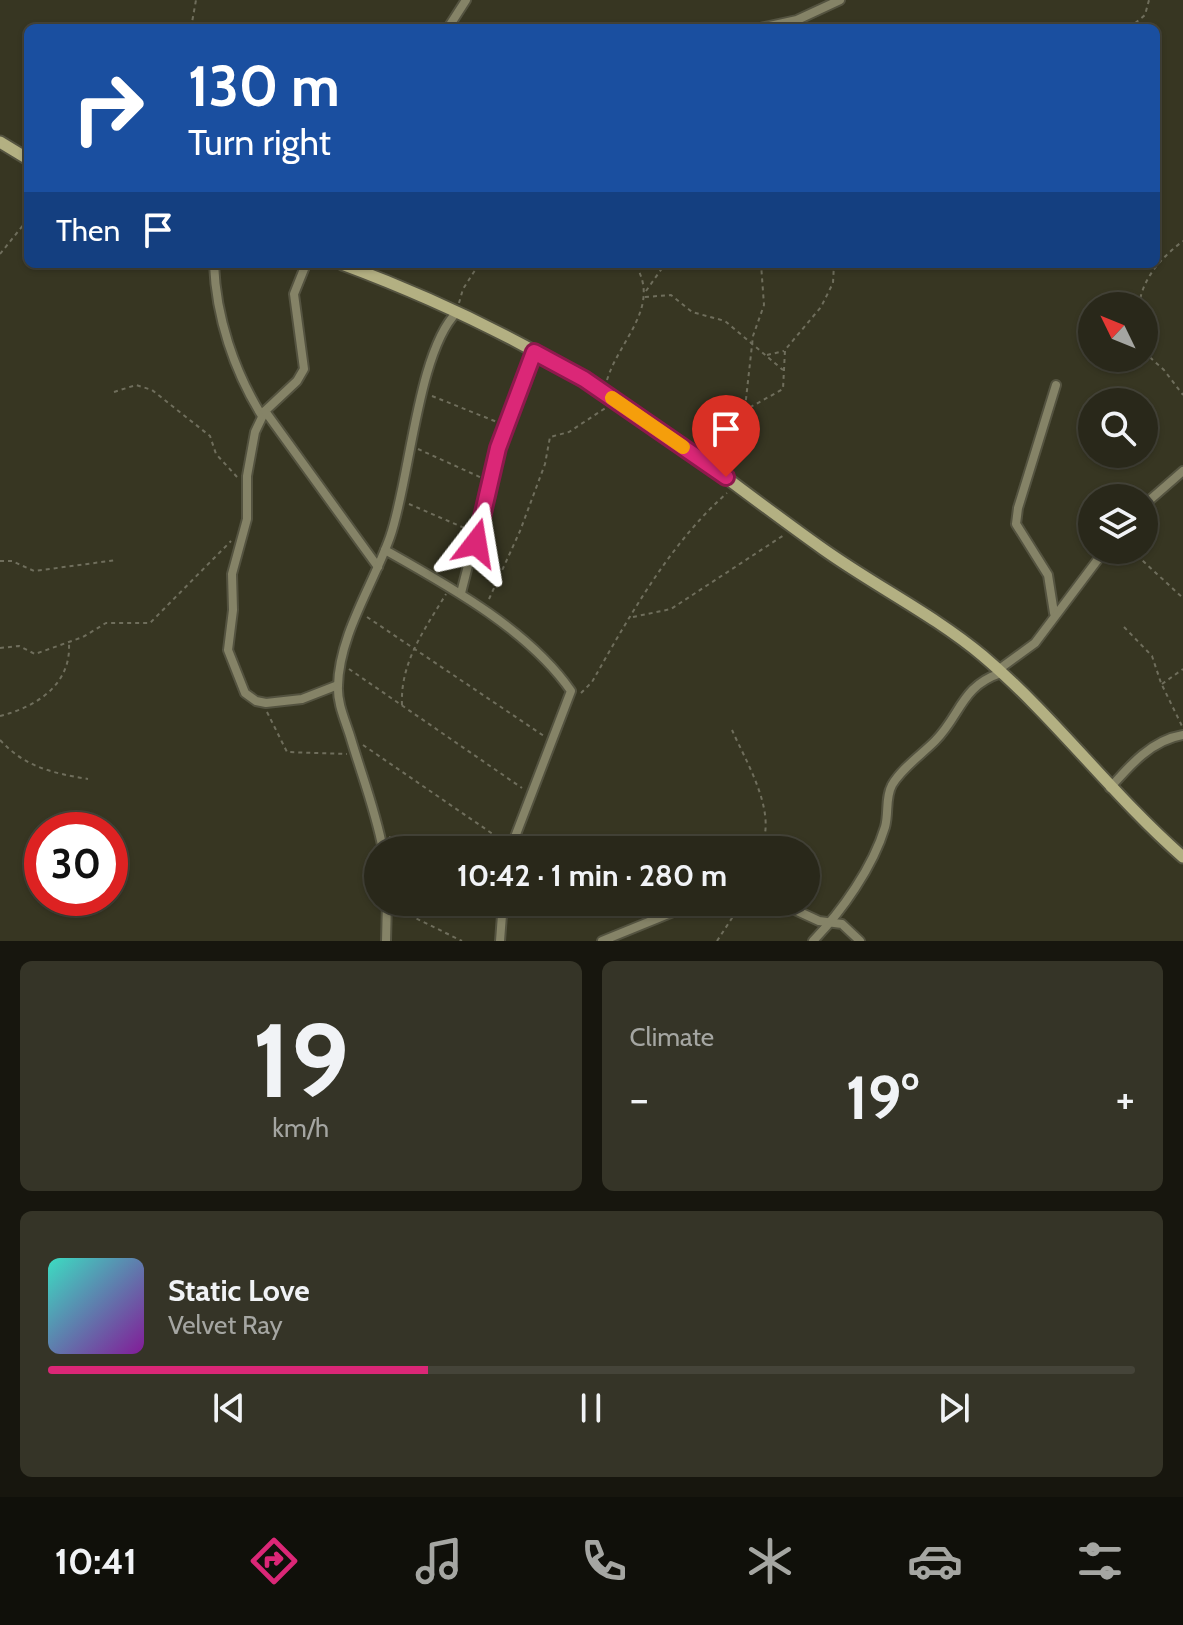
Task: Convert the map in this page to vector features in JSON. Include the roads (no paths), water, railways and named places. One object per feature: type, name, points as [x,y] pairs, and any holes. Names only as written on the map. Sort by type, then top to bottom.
[{"type":"street","points":[[451,24],[466,0]]},
{"type":"street","points":[[778,24],[797,20],[840,0]]},
{"type":"street","points":[[0,142],[24,157]]},
{"type":"street","points":[[214,268],[218,301],[240,378],[263,414],[378,567]]},
{"type":"street","points":[[304,268],[294,294],[304,369],[297,381],[263,414],[255,432],[247,488],[246,524],[232,574],[233,610],[228,650],[245,693],[264,703],[302,699],[338,685]]},
{"type":"street","points":[[354,268],[394,282],[457,312],[603,392],[737,484],[864,578],[956,636],[1000,671],[1110,789],[1183,857]]},
{"type":"street","points":[[381,836],[338,685],[359,612],[385,550],[400,501],[424,393],[448,321],[457,312]]},
{"type":"street","points":[[461,593],[505,426],[534,352]]},
{"type":"street","points":[[1054,613],[1048,575],[1016,524],[1018,508],[1056,385]]},
{"type":"street","points":[[1158,493],[1183,471]]},
{"type":"street","points":[[385,550],[461,593],[484,610],[556,673],[572,693],[514,836]]},
{"type":"street","points":[[813,941],[832,920],[871,858],[884,828],[888,795],[897,778],[944,732],[970,691],[1035,643],[1054,613],[1094,564]]},
{"type":"street","points":[[1110,789],[1129,766],[1154,746],[1183,735]]},
{"type":"street","points":[[602,941],[683,908],[785,907],[819,921],[832,920],[842,924],[860,941]]},
{"type":"street","points":[[386,941],[387,916]]},
{"type":"street","points":[[500,941],[502,916]]}]
